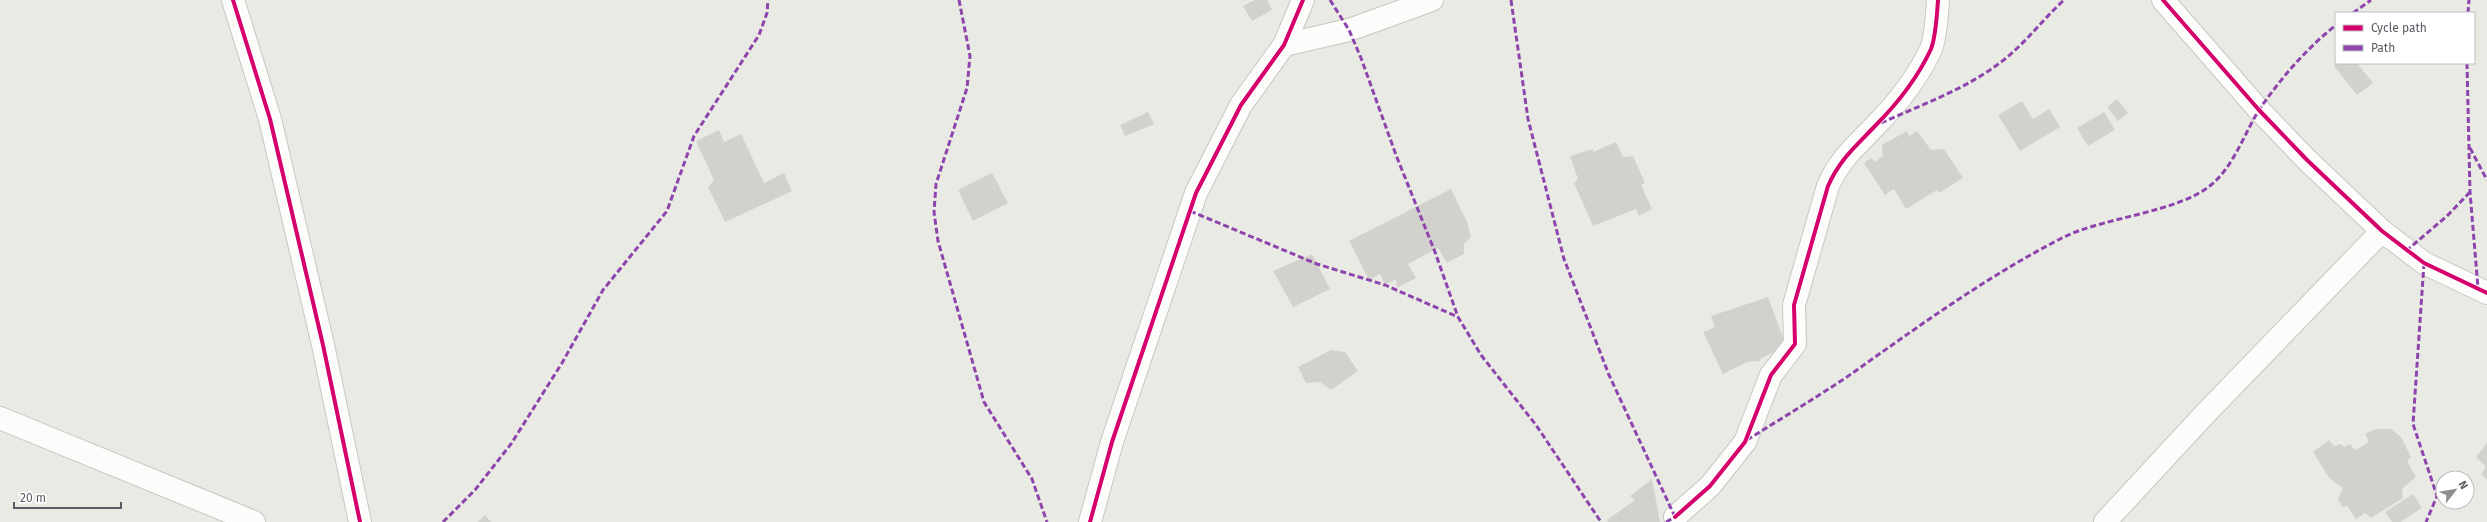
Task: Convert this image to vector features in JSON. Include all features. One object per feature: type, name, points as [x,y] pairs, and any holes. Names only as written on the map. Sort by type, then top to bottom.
[{"type":"street","points":[[233,0],[272,127],[323,345],[360,522]]},
{"type":"street","points":[[1090,522],[1112,442],[1196,192],[1241,105],[1284,45],[1303,0]]},
{"type":"street","points":[[1284,45],[1349,30],[1432,0]]},
{"type":"street","points":[[1675,517],[1710,486],[1745,442],[1771,375],[1795,344],[1794,305],[1828,186],[1836,169],[1847,154],[1876,126],[1907,89],[1931,48],[1938,0]]},
{"type":"street","points":[[2163,0],[2259,110],[2307,160],[2382,231],[2424,263],[2487,293]]},
{"type":"street","points":[[2105,522],[2205,414],[2382,231]]},
{"type":"street","points":[[0,418],[254,522]]},
{"type":"building","points":[[1255,0],[1267,0],[1272,10],[1252,21],[1243,6]]},
{"type":"building","points":[[2336,64],[2358,64],[2373,83],[2357,95],[2334,66]]},
{"type":"building","points":[[2117,99],[2128,113],[2118,121],[2107,107]]},
{"type":"building","points":[[2022,101],[2033,119],[2049,109],[2060,127],[2020,151],[1998,115]]},
{"type":"building","points":[[1148,112],[1154,124],[1125,136],[1120,125]]},
{"type":"building","points":[[2104,112],[2115,130],[2088,146],[2077,128]]},
{"type":"building","points":[[719,130],[724,142],[741,134],[764,183],[784,173],[792,191],[725,222],[708,187],[714,180],[696,141]]},
{"type":"building","points":[[1907,131],[1909,136],[1917,131],[1931,150],[1944,149],[1963,178],[1939,193],[1937,190],[1906,209],[1894,189],[1885,195],[1864,163],[1871,158],[1875,162],[1883,156],[1882,145]]},
{"type":"building","points":[[1616,142],[1623,157],[1633,156],[1645,183],[1641,185],[1652,209],[1639,216],[1636,209],[1593,226],[1574,183],[1578,179],[1570,156],[1593,149],[1593,152]]},
{"type":"building","points":[[992,173],[1008,203],[973,221],[958,190]]},
{"type":"building","points":[[1451,189],[1467,222],[1471,237],[1464,244],[1464,254],[1447,263],[1438,248],[1408,264],[1416,278],[1397,288],[1396,279],[1385,285],[1380,274],[1369,280],[1349,241]]},
{"type":"building","points":[[1312,254],[1330,289],[1293,307],[1273,271]]},
{"type":"building","points":[[1768,297],[1786,346],[1761,358],[1760,361],[1747,362],[1723,374],[1703,332],[1715,327],[1711,316]]},
{"type":"building","points":[[1331,350],[1345,352],[1358,371],[1331,390],[1320,382],[1306,383],[1298,367]]},
{"type":"building","points":[[2376,429],[2391,429],[2401,437],[2411,457],[2407,461],[2416,477],[2402,489],[2403,498],[2371,518],[2365,513],[2356,519],[2347,506],[2342,507],[2338,499],[2343,488],[2330,479],[2313,452],[2329,440],[2334,446],[2341,444],[2344,447],[2350,444],[2355,450],[2369,442],[2365,434]]},
{"type":"building","points":[[2487,443],[2487,480],[2481,474],[2486,467],[2476,457]]},
{"type":"building","points":[[1652,479],[1660,522],[1608,522],[1607,520],[1635,500],[1630,496]]},
{"type":"building","points":[[2413,494],[2422,508],[2400,522],[2392,522],[2385,512]]},
{"type":"building","points":[[485,515],[491,522],[478,522]]},
{"type":"marked path","points":[[443,522],[475,490],[511,444],[562,363],[603,290],[667,211],[694,136],[759,35],[767,13],[768,0]]},
{"type":"marked path","points":[[959,0],[970,56],[967,88],[936,184],[934,212],[938,241],[984,402],[1032,479],[1047,522]]},
{"type":"marked path","points":[[1330,0],[1349,30],[1361,58],[1396,155],[1435,252],[1458,317],[1481,355],[1536,425],[1601,522]]},
{"type":"marked path","points":[[1511,0],[1528,119],[1564,259],[1609,375],[1676,519]]},
{"type":"marked path","points":[[1881,123],[1943,96],[1987,72],[2018,48],[2064,0]]},
{"type":"marked path","points":[[2354,12],[2371,0]]},
{"type":"marked path","points":[[2468,12],[2469,0]]},
{"type":"marked path","points":[[1747,440],[1844,379],[1977,287],[2033,253],[2079,231],[2160,209],[2179,202],[2197,194],[2211,185],[2226,169],[2259,110],[2276,87],[2294,64],[2335,26]]},
{"type":"marked path","points":[[2467,64],[2470,192],[2478,288]]},
{"type":"marked path","points":[[2470,148],[2487,180]]},
{"type":"marked path","points":[[2406,251],[2447,216],[2470,192]]},
{"type":"marked path","points":[[1190,211],[1317,264],[1385,285],[1458,317]]},
{"type":"marked path","points":[[2424,263],[2413,424],[2437,496],[2426,522]]},
{"type":"marked path","points":[[1666,522],[1675,517]]},
{"type":"cycle path","points":[[233,0],[270,119],[323,345],[360,522]]},
{"type":"cycle path","points":[[1090,522],[1112,442],[1196,193],[1241,105],[1284,45],[1303,0]]},
{"type":"cycle path","points":[[1675,517],[1710,486],[1745,442],[1771,375],[1795,344],[1794,305],[1828,186],[1843,161],[1891,109],[1920,70],[1933,44],[1938,0]]},
{"type":"cycle path","points":[[2163,0],[2259,110],[2307,160],[2382,231],[2424,263],[2487,293]]}]
